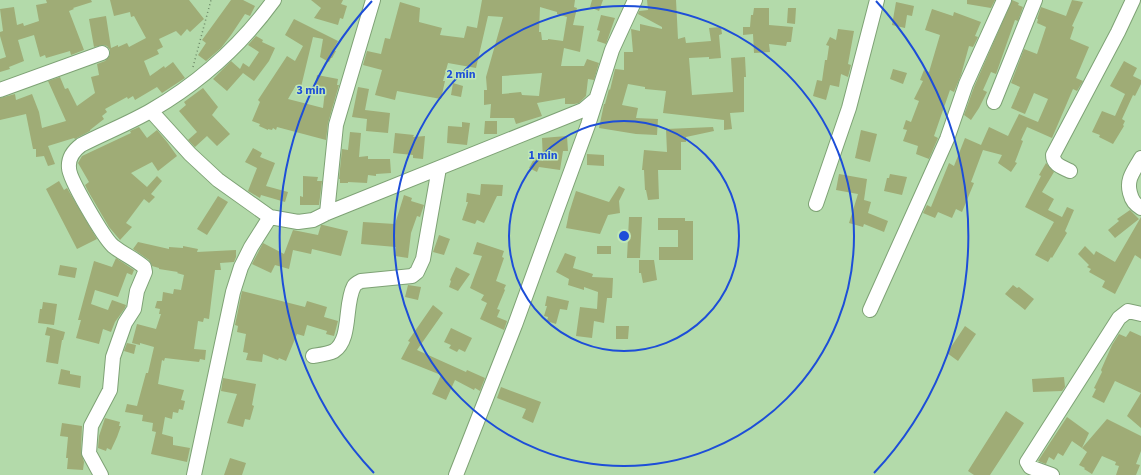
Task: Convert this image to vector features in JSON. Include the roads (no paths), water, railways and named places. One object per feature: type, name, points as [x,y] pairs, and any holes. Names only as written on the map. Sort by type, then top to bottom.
[{"type":"street","points":[[101,475],[89,453],[91,426],[110,390],[113,357],[125,323],[134,309],[137,291],[145,272],[144,267],[112,245],[105,236],[81,195],[69,169],[71,157],[74,150],[81,145],[151,111],[180,93],[208,72],[265,13],[274,0]]},
{"type":"street","points":[[327,213],[336,125],[373,0]]},
{"type":"street","points":[[456,475],[515,325],[588,125],[612,50],[635,0]]},
{"type":"street","points":[[816,204],[849,108],[877,0]]},
{"type":"street","points":[[870,310],[946,139],[966,84],[1004,0]]},
{"type":"street","points":[[994,102],[1035,0]]},
{"type":"street","points":[[1070,171],[1055,164],[1053,155],[1118,32],[1133,0]]},
{"type":"street","points":[[0,90],[102,53]]},
{"type":"street","points":[[151,111],[190,154],[218,180],[252,206],[270,217],[298,222],[313,220],[327,213],[583,110],[596,99]]},
{"type":"street","points":[[1141,158],[1130,176],[1128,185],[1132,200],[1141,208]]},
{"type":"street","points":[[313,356],[333,351],[341,344],[345,333],[350,296],[354,285],[361,281],[412,276],[417,272],[423,259],[440,168]]},
{"type":"street","points":[[194,475],[233,292],[241,267],[250,247],[270,217]]},
{"type":"street","points":[[1052,475],[1030,467],[1027,462],[1120,318],[1128,311],[1141,314]]}]
